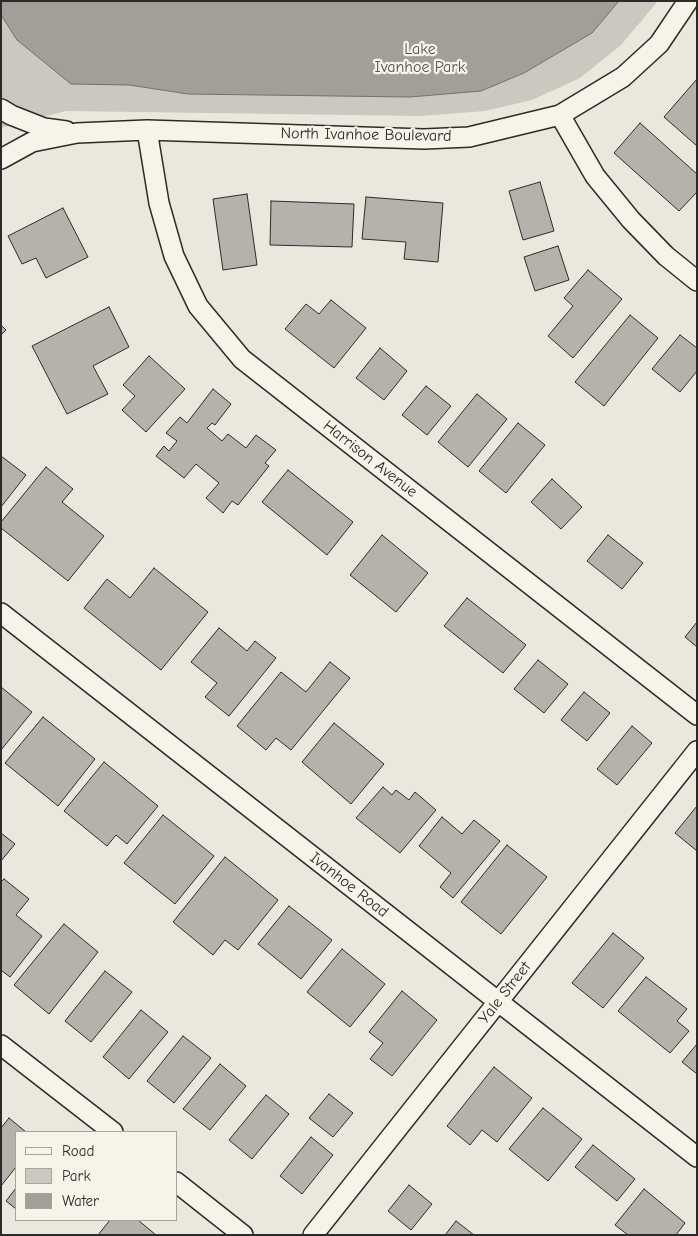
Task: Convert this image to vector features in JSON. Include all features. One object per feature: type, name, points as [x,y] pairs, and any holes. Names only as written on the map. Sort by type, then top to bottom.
[{"type":"street","name":"North Ivanhoe Boulevard","points":[[1,159],[32,142],[77,132],[147,130],[424,138],[469,137],[560,115],[622,77],[659,44],[688,1]]},
{"type":"street","points":[[1,109],[10,115],[44,128],[77,132]]},
{"type":"street","points":[[560,115],[595,176],[631,220],[666,256],[697,281]]},
{"type":"street","name":"Harrison Avenue","points":[[147,130],[159,203],[174,256],[198,306],[242,358],[697,715]]},
{"type":"street","name":"Ivanhoe Road","points":[[1,613],[697,1157]]},
{"type":"street","name":"Yale Street","points":[[313,1235],[697,751]]},
{"type":"street","points":[[1,1045],[112,1131]]},
{"type":"street","points":[[178,1184],[243,1235]]},
{"type":"green space","name":"Lake Ivanhoe Park","points":[[1,1],[658,1],[621,45],[580,78],[532,100],[485,111],[421,116],[66,111],[1,128]]},
{"type":"water","name":"Lake Ivanhoe Park","points":[[1,1],[619,1],[592,33],[524,73],[481,91],[410,97],[188,94],[129,85],[71,84],[17,40],[1,15]]},
{"type":"building","points":[[697,79],[697,146],[664,117]]},
{"type":"building","points":[[640,123],[697,174],[697,192],[679,211],[614,153]]},
{"type":"building","points":[[540,182],[554,231],[523,240],[509,191]]},
{"type":"building","points":[[247,194],[257,265],[223,270],[213,199]]},
{"type":"building","points":[[366,197],[443,203],[438,262],[404,259],[406,242],[362,239]]},
{"type":"building","points":[[271,201],[354,204],[352,247],[270,245]]},
{"type":"building","points":[[63,208],[88,257],[46,278],[36,258],[22,264],[8,236]]},
{"type":"building","points":[[558,246],[569,280],[535,291],[524,257]]},
{"type":"building","points":[[588,270],[622,299],[573,358],[548,336],[573,306],[564,298]]},
{"type":"building","points":[[331,300],[366,328],[334,368],[285,329],[306,304],[319,314]]},
{"type":"building","points":[[109,307],[129,347],[93,366],[108,394],[67,414],[32,346]]},
{"type":"building","points":[[630,315],[658,338],[604,406],[575,382]]},
{"type":"building","points":[[1,325],[6,330],[1,335]]},
{"type":"building","points":[[680,335],[697,348],[697,371],[680,392],[652,369]]},
{"type":"building","points":[[380,348],[407,371],[384,400],[356,378]]},
{"type":"building","points":[[149,356],[185,389],[146,432],[122,410],[135,396],[123,385]]},
{"type":"building","points":[[426,386],[451,406],[427,435],[402,415]]},
{"type":"building","points":[[213,389],[231,404],[215,425],[212,423],[207,428],[222,441],[228,434],[246,448],[256,435],[276,450],[265,463],[269,466],[238,505],[232,501],[223,513],[206,498],[219,483],[196,464],[184,478],[156,456],[164,446],[169,451],[177,441],[166,433],[180,417],[187,423]]},
{"type":"building","points":[[477,394],[507,419],[468,467],[438,442]]},
{"type":"building","points":[[518,423],[545,445],[506,493],[479,471]]},
{"type":"building","points":[[1,456],[26,475],[1,507]]},
{"type":"building","points":[[46,467],[73,489],[62,502],[104,536],[68,581],[1,528],[1,522]]},
{"type":"building","points":[[288,470],[353,522],[327,555],[262,502]]},
{"type":"building","points":[[552,479],[582,507],[561,529],[531,502]]},
{"type":"building","points":[[382,535],[428,573],[396,612],[350,575]]},
{"type":"building","points":[[608,535],[643,563],[622,589],[587,561]]},
{"type":"building","points":[[154,568],[208,612],[161,670],[84,608],[107,579],[130,598]]},
{"type":"building","points":[[467,598],[526,645],[503,673],[444,626]]},
{"type":"building","points":[[697,622],[697,647],[685,637]]},
{"type":"building","points":[[219,628],[247,651],[255,641],[276,658],[229,716],[205,697],[217,683],[191,662]]},
{"type":"building","points":[[538,660],[568,684],[544,713],[514,689]]},
{"type":"building","points":[[330,662],[350,678],[291,750],[276,738],[266,750],[237,726],[281,672],[306,692]]},
{"type":"building","points":[[1,687],[32,712],[1,750]]},
{"type":"building","points":[[584,692],[610,713],[587,741],[561,720]]},
{"type":"building","points":[[43,717],[95,759],[58,806],[5,763]]},
{"type":"building","points":[[334,723],[384,764],[351,804],[302,762]]},
{"type":"building","points":[[632,726],[652,743],[617,785],[597,769]]},
{"type":"building","points":[[104,762],[158,806],[127,844],[116,835],[107,846],[64,811]]},
{"type":"building","points":[[383,787],[392,795],[396,790],[409,800],[415,792],[436,810],[400,853],[356,818]]},
{"type":"building","points":[[697,806],[697,851],[675,833]]},
{"type":"building","points":[[163,815],[214,856],[175,904],[124,863]]},
{"type":"building","points":[[442,817],[462,834],[474,820],[500,841],[453,898],[440,887],[451,873],[419,846]]},
{"type":"building","points":[[1,833],[15,844],[1,861]]},
{"type":"building","points":[[507,845],[547,877],[501,934],[461,902]]},
{"type":"building","points":[[225,857],[278,900],[238,950],[225,940],[213,955],[173,922]]},
{"type":"building","points":[[4,879],[29,899],[16,915],[42,936],[10,977],[1,970],[1,882]]},
{"type":"building","points":[[289,906],[332,940],[301,979],[258,944]]},
{"type":"building","points":[[64,924],[98,952],[49,1014],[14,985]]},
{"type":"building","points":[[613,933],[644,958],[603,1008],[572,983]]},
{"type":"building","points":[[342,949],[385,984],[350,1027],[307,992]]},
{"type":"building","points":[[105,971],[132,992],[91,1042],[65,1021]]},
{"type":"building","points":[[646,977],[687,1009],[677,1021],[689,1031],[670,1053],[618,1011]]},
{"type":"building","points":[[402,991],[437,1020],[392,1076],[370,1059],[383,1043],[369,1032]]},
{"type":"building","points":[[141,1010],[168,1032],[129,1079],[103,1057]]},
{"type":"building","points":[[183,1036],[211,1058],[174,1103],[147,1081]]},
{"type":"building","points":[[697,1044],[697,1074],[682,1062]]},
{"type":"building","points":[[220,1064],[246,1086],[210,1130],[183,1109]]},
{"type":"building","points":[[494,1067],[532,1098],[497,1142],[482,1130],[470,1145],[447,1126]]},
{"type":"building","points":[[329,1094],[353,1113],[333,1137],[309,1118]]},
{"type":"building","points":[[266,1095],[289,1114],[252,1159],[229,1140]]},
{"type":"building","points":[[543,1108],[582,1139],[548,1181],[509,1149]]},
{"type":"building","points":[[9,1118],[25,1131],[15,1131],[15,1168],[1,1186],[1,1128]]},
{"type":"building","points":[[311,1137],[333,1155],[302,1194],[280,1176]]},
{"type":"building","points":[[593,1145],[635,1179],[617,1201],[575,1167]]},
{"type":"building","points":[[409,1185],[432,1204],[411,1230],[388,1211]]},
{"type":"building","points":[[15,1189],[15,1208],[6,1201]]},
{"type":"building","points":[[644,1189],[685,1223],[676,1235],[628,1235],[615,1225]]},
{"type":"building","points":[[109,1221],[139,1221],[156,1235],[98,1235]]},
{"type":"building","points":[[456,1221],[474,1235],[445,1235]]}]
